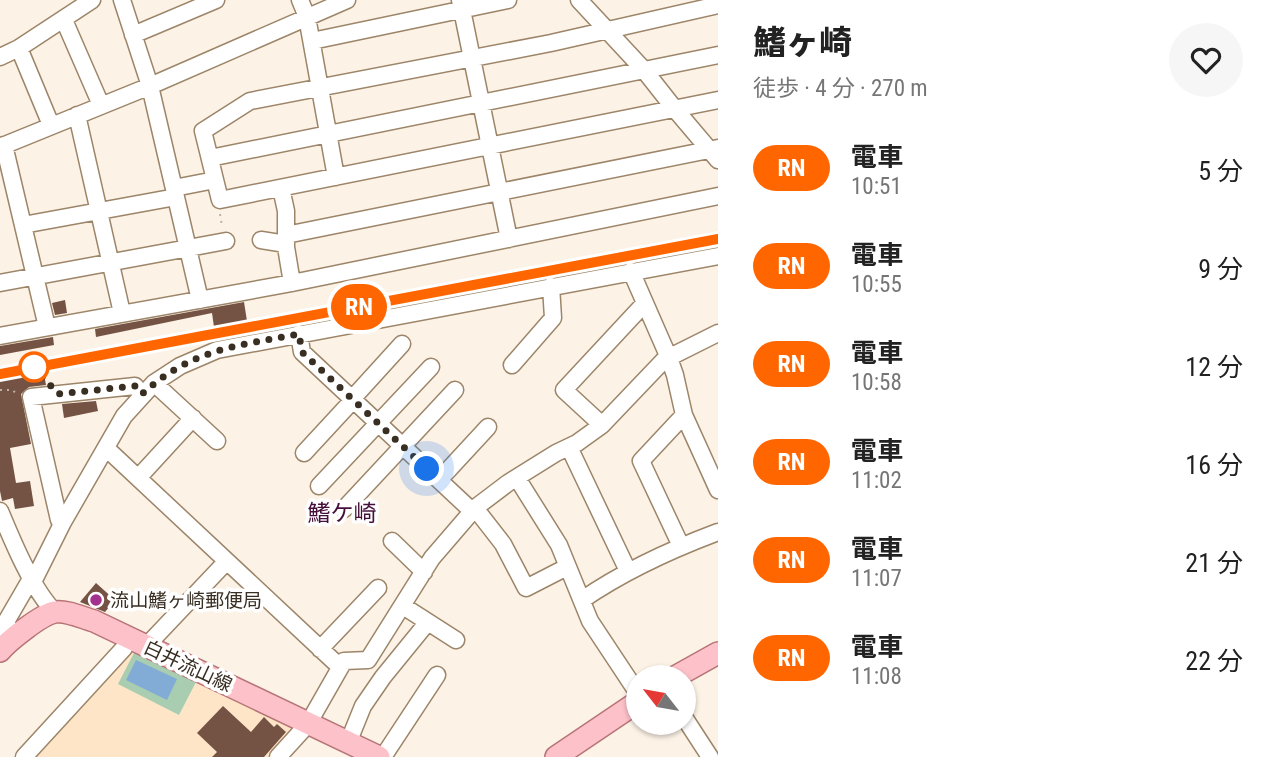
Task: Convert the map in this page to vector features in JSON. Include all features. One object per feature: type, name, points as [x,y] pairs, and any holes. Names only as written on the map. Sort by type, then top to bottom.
[{"type":"main road","name":"白井流山線","points":[[55,612],[94,621],[381,757]]},
{"type":"main road","points":[[4,646],[55,612]]},
{"type":"main road","points":[[696,665],[718,653]]},
{"type":"main road","points":[[556,757],[626,710]]},
{"type":"street","points":[[0,57],[19,48],[92,0]]},
{"type":"street","points":[[122,0],[150,86],[200,300]]},
{"type":"street","points":[[133,35],[216,0]]},
{"type":"street","points":[[300,0],[307,16],[336,177]]},
{"type":"street","points":[[47,327],[2,146],[150,86],[347,0]]},
{"type":"street","points":[[312,41],[461,5],[508,0]]},
{"type":"street","points":[[579,0],[644,69],[674,108],[715,153]]},
{"type":"street","points":[[461,5],[509,239]]},
{"type":"street","points":[[718,5],[551,43],[250,101],[203,131],[220,200],[718,100]]},
{"type":"street","points":[[64,20],[101,104]]},
{"type":"street","points":[[19,48],[51,125]]},
{"type":"street","points":[[210,158],[718,55]]},
{"type":"street","points":[[77,115],[122,313]]},
{"type":"street","points":[[261,240],[286,239],[499,191],[715,153]]},
{"type":"street","points":[[23,225],[99,211],[175,193],[215,180]]},
{"type":"street","points":[[281,188],[286,211],[286,239],[292,283]]},
{"type":"street","points":[[0,336],[292,283],[718,196]]},
{"type":"street","points":[[0,283],[226,240]]},
{"type":"street","points":[[4,646],[7,620],[114,432],[148,388],[180,366],[217,350],[718,256]]},
{"type":"street","points":[[631,271],[669,358],[684,415],[718,490]]},
{"type":"street","points":[[512,365],[553,318],[551,286]]},
{"type":"street","points":[[602,425],[564,390],[644,304]]},
{"type":"street","points":[[278,757],[308,724],[344,661],[368,660],[432,558],[474,510],[517,478],[602,425],[664,360],[718,333]]},
{"type":"street","points":[[299,334],[302,352],[402,447],[474,510],[503,544],[526,587],[567,567]]},
{"type":"street","points":[[304,453],[402,344]]},
{"type":"street","points":[[319,486],[431,367]]},
{"type":"street","points":[[63,522],[59,520],[31,397],[135,386],[148,388],[193,418],[217,441]]},
{"type":"street","points":[[344,509],[455,390]]},
{"type":"street","points":[[681,546],[640,461],[684,415]]},
{"type":"street","points":[[138,478],[193,418]]},
{"type":"street","points":[[439,480],[488,428]]},
{"type":"street","points":[[569,447],[628,571]]},
{"type":"street","points":[[106,448],[340,667]]},
{"type":"street","points":[[517,478],[559,545],[590,621],[626,675]]},
{"type":"street","points":[[0,511],[33,578],[55,612]]},
{"type":"street","points":[[582,600],[628,571],[681,546],[718,533]]},
{"type":"street","points":[[392,541],[424,572]]},
{"type":"street","points":[[149,648],[153,639],[226,562]]},
{"type":"street","points":[[320,649],[378,588]]},
{"type":"street","points":[[403,606],[456,640]]},
{"type":"street","points":[[348,743],[363,706],[427,623]]},
{"type":"street","points":[[24,757],[124,648],[129,638]]},
{"type":"street","points":[[381,757],[437,675]]},
{"type":"street","points":[[696,735],[710,757]]},
{"type":"path","points":[[220,200],[217,203],[226,240]]},
{"type":"path","points":[[0,390],[13,390],[14,394],[25,393],[31,397]]},
{"type":"shaded area","points":[[137,648],[293,723],[293,732],[270,757],[30,757],[129,650]]},
{"type":"green space","points":[[135,651],[196,682],[179,715],[118,684]]},
{"type":"water","points":[[136,660],[177,679],[167,700],[126,680]]},
{"type":"building","points":[[65,300],[67,313],[55,315],[52,303]]},
{"type":"building","points":[[244,302],[247,321],[214,327],[212,313],[96,337],[95,329]]},
{"type":"building","points":[[53,337],[54,345],[0,355],[0,346]]},
{"type":"building","points":[[43,369],[46,385],[29,387],[21,394],[31,444],[10,448],[16,483],[30,481],[34,506],[15,509],[13,498],[2,501],[0,491],[0,378]]},
{"type":"building","points":[[96,401],[98,411],[64,418],[62,404]]},
{"type":"building","points":[[96,583],[115,600],[105,612],[80,602]]},
{"type":"building","points":[[223,706],[251,732],[264,717],[274,727],[277,724],[286,732],[264,757],[212,757],[217,752],[197,733]]},
{"type":"railway","points":[[0,374],[718,239]]},
{"type":"train","name":"RN","points":[[0,374],[718,239]]},
{"type":"place","name":"流山鰭ヶ崎郵便局","points":[[96,600]]},
{"type":"district","name":"鰭ケ崎","points":[[342,513]]},
{"type":"route","points":[[34,367],[58,394],[135,386],[142,394],[154,383],[198,356],[299,334],[302,352],[427,469]]}]
